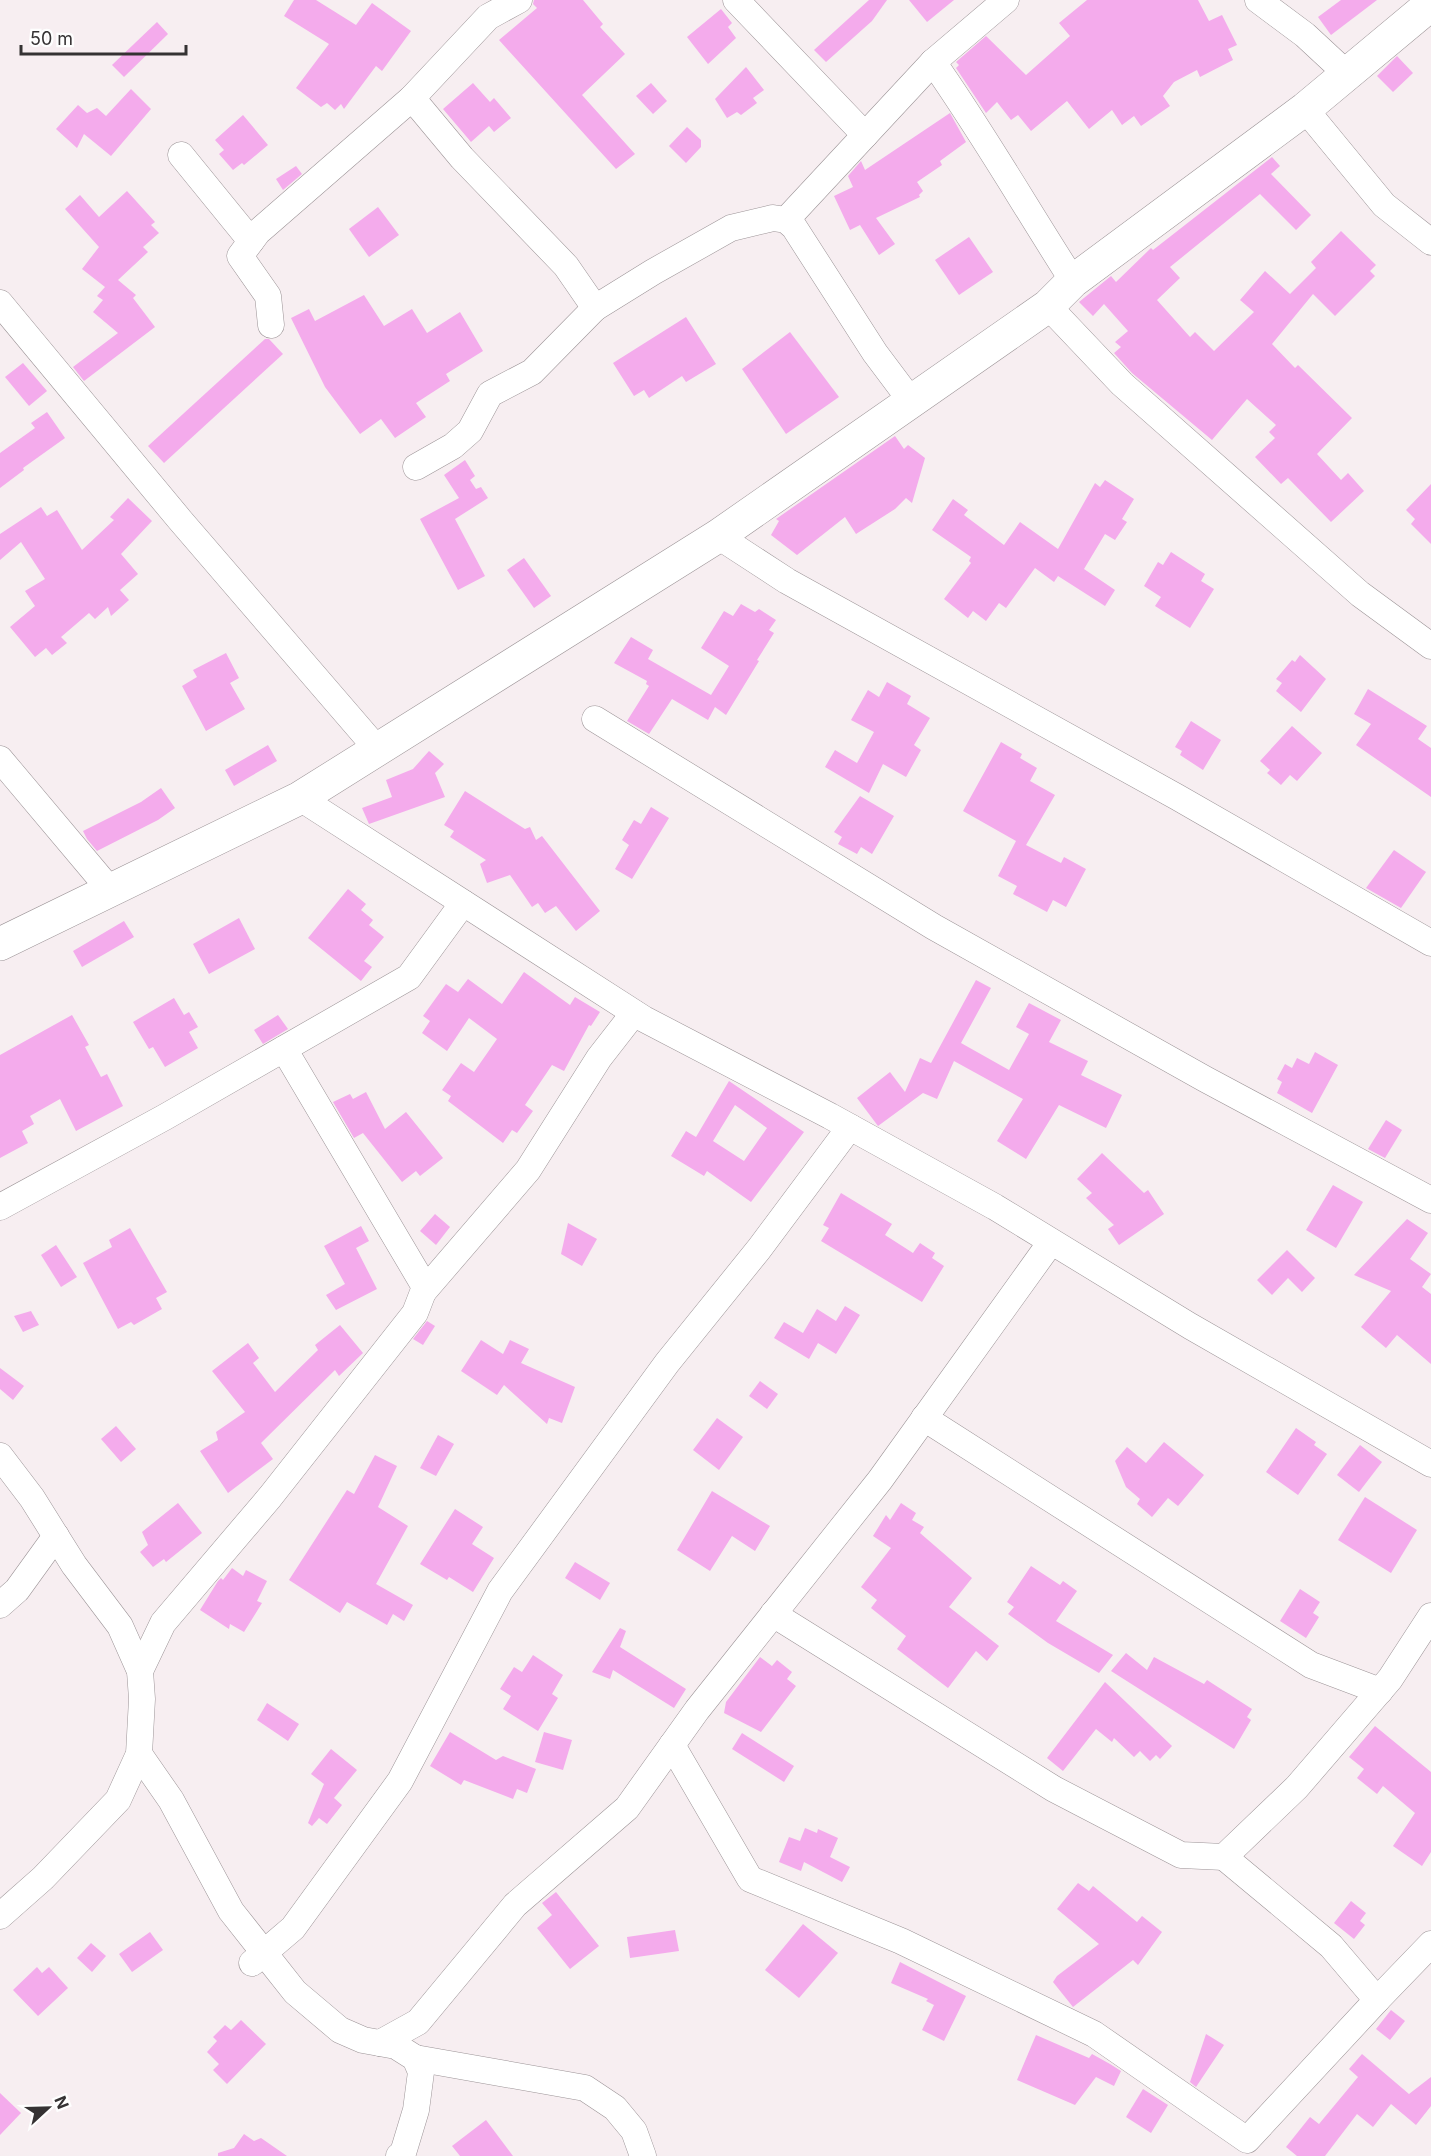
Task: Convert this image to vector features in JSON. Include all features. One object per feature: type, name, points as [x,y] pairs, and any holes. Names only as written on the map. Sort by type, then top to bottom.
[{"type":"street","points":[[271,326],[268,296],[240,256],[251,241],[412,98],[488,17],[519,0]]},
{"type":"street","points":[[736,0],[865,135]]},
{"type":"street","points":[[786,220],[933,63],[1006,0]]},
{"type":"street","points":[[1258,0],[1305,35],[1347,74]]},
{"type":"street","points":[[0,944],[300,798],[718,536],[1048,306],[1072,281],[1305,109],[1431,3]]},
{"type":"street","points":[[933,63],[980,130],[1017,195],[1072,281]]},
{"type":"street","points":[[412,98],[462,158],[566,266],[596,308]]},
{"type":"street","points":[[1305,109],[1384,205],[1431,242]]},
{"type":"street","points":[[181,155],[251,241]]},
{"type":"street","points":[[416,467],[453,446],[470,431],[490,394],[532,372],[596,308],[653,272],[731,228],[764,219],[786,220],[794,227],[875,353],[912,401]]},
{"type":"street","points":[[0,303],[180,520],[378,750]]},
{"type":"street","points":[[1048,306],[1122,384],[1360,594],[1431,646]]},
{"type":"street","points":[[718,536],[787,580],[1177,797],[1431,943]]},
{"type":"street","points":[[595,719],[934,927],[1205,1079],[1431,1200]]},
{"type":"street","points":[[0,759],[111,891]]},
{"type":"street","points":[[300,798],[634,1012],[850,1127],[1431,1464]]},
{"type":"street","points":[[0,1207],[409,977],[464,903]]},
{"type":"street","points":[[140,1671],[163,1623],[270,1497],[415,1313],[424,1291],[528,1170],[598,1058],[634,1012]]},
{"type":"street","points":[[284,1049],[425,1287],[424,1291]]},
{"type":"street","points":[[258,1958],[293,1928],[400,1781],[500,1591],[667,1363],[759,1249],[850,1127]]},
{"type":"street","points":[[380,2043],[418,2022],[515,1905],[627,1808],[672,1745],[879,1479],[1051,1242]]},
{"type":"street","points":[[924,1418],[1311,1665],[1380,1691]]},
{"type":"street","points":[[0,1456],[32,1498],[74,1565],[120,1626],[140,1671],[140,1754],[118,1800],[43,1878],[0,1916]]},
{"type":"street","points":[[0,1605],[17,1590],[56,1536]]},
{"type":"street","points":[[773,1614],[1054,1789],[1181,1855],[1224,1857],[1331,1946],[1377,2000]]},
{"type":"street","points":[[1224,1857],[1297,1787],[1380,1691],[1431,1616]]},
{"type":"street","points":[[672,1745],[750,1879],[901,1941],[1094,2034],[1247,2140],[1431,1944]]},
{"type":"street","points":[[140,1754],[171,1800],[258,1958],[340,2030],[363,2040],[396,2046],[415,2058],[585,2088],[615,2108],[634,2131],[643,2156]]},
{"type":"street","points":[[399,2156],[403,2153],[416,2110],[421,2072],[415,2058]]},
{"type":"building","points":[[294,0],[316,0],[356,25],[372,3],[411,31],[382,71],[376,66],[344,109],[341,104],[335,110],[327,103],[321,107],[296,88],[329,44],[284,16]]},
{"type":"building","points":[[534,0],[583,0],[603,24],[600,27],[625,54],[582,95],[635,154],[616,169],[499,40],[537,8],[533,4]]},
{"type":"building","points":[[869,0],[887,0],[872,21],[826,62],[814,50]]},
{"type":"building","points":[[909,0],[954,0],[927,22]]},
{"type":"building","points":[[1087,0],[1198,0],[1209,21],[1222,15],[1237,45],[1228,49],[1233,60],[1200,77],[1197,70],[1174,82],[1163,96],[1170,106],[1141,126],[1134,116],[1122,125],[1112,110],[1089,129],[1067,101],[1031,131],[1018,115],[1011,120],[997,102],[986,113],[956,68],[959,65],[956,62],[986,36],[1026,75],[1070,36],[1059,23]]},
{"type":"building","points":[[1341,0],[1377,0],[1331,35],[1318,17]]},
{"type":"building","points":[[721,9],[732,23],[728,27],[736,38],[708,64],[687,37]]},
{"type":"building","points":[[157,22],[168,34],[124,77],[112,65]]},
{"type":"building","points":[[1397,56],[1413,73],[1393,92],[1377,76]]},
{"type":"building","points":[[746,67],[764,90],[753,98],[757,103],[741,115],[737,112],[727,118],[715,99]]},
{"type":"building","points":[[473,83],[490,102],[494,98],[511,118],[494,132],[489,126],[471,142],[443,109]]},
{"type":"building","points":[[651,83],[667,101],[653,114],[636,96]]},
{"type":"building","points":[[131,89],[151,109],[111,156],[84,134],[77,148],[56,129],[78,105],[87,113],[97,108],[106,116]]},
{"type":"building","points":[[950,113],[966,142],[940,161],[942,165],[917,182],[923,191],[920,197],[876,218],[895,244],[879,255],[860,225],[850,230],[834,196],[853,187],[848,176],[861,161],[865,170]]},
{"type":"building","points":[[243,115],[268,145],[244,165],[242,163],[233,170],[219,154],[224,150],[215,140]]},
{"type":"building","points":[[687,127],[701,140],[701,147],[686,163],[669,146]]},
{"type":"building","points":[[1272,157],[1280,166],[1271,174],[1311,215],[1296,230],[1260,194],[1170,267],[1180,278],[1157,300],[1190,337],[1195,332],[1214,351],[1254,312],[1240,300],[1265,271],[1290,294],[1316,268],[1311,262],[1341,231],[1376,265],[1370,271],[1375,276],[1335,316],[1313,294],[1272,344],[1295,368],[1298,365],[1352,418],[1317,454],[1341,480],[1348,473],[1364,491],[1331,522],[1288,478],[1281,484],[1255,457],[1275,438],[1269,432],[1276,425],[1247,399],[1212,440],[1132,373],[1114,353],[1121,347],[1115,342],[1128,331],[1104,304],[1093,316],[1079,302],[1111,276],[1116,282],[1151,248],[1153,250]]},
{"type":"building","points":[[296,166],[302,174],[283,190],[276,179]]},
{"type":"building","points":[[127,191],[155,222],[151,225],[159,233],[143,247],[148,252],[118,280],[136,295],[133,298],[155,327],[84,381],[73,367],[118,333],[93,312],[103,300],[97,296],[105,287],[82,269],[99,247],[65,209],[80,195],[99,217]]},
{"type":"building","points":[[378,207],[399,235],[369,257],[349,229]]},
{"type":"building","points":[[969,237],[993,272],[959,295],[935,260]]},
{"type":"building","points":[[364,295],[384,326],[412,309],[427,333],[460,312],[483,351],[446,374],[450,381],[416,403],[426,417],[395,438],[381,419],[360,434],[325,387],[291,318],[309,309],[315,321]]},
{"type":"building","points":[[686,317],[716,364],[686,382],[682,376],[649,398],[644,390],[634,396],[613,363]]},
{"type":"building","points":[[790,332],[839,397],[786,434],[742,369]]},
{"type":"building","points":[[265,339],[269,339],[283,354],[164,463],[148,446]]},
{"type":"building","points":[[23,363],[47,391],[29,406],[5,377]]},
{"type":"building","points":[[47,412],[65,438],[23,468],[24,470],[0,488],[0,453],[35,428],[31,423]]},
{"type":"building","points":[[895,436],[904,449],[908,445],[925,458],[912,503],[906,498],[895,509],[856,534],[845,517],[797,555],[771,535],[779,521],[776,519]]},
{"type":"building","points":[[465,460],[475,476],[470,480],[476,489],[481,487],[488,498],[455,519],[485,576],[458,590],[420,519],[459,498],[444,475]]},
{"type":"building","points":[[1105,480],[1134,499],[1122,519],[1127,522],[1115,540],[1105,534],[1084,569],[1115,590],[1105,606],[1058,576],[1054,582],[1035,568],[1006,608],[999,603],[986,621],[973,611],[968,618],[944,599],[971,563],[969,561],[971,557],[932,530],[953,499],[968,510],[964,515],[1004,545],[1020,522],[1058,549],[1095,483],[1100,487]]},
{"type":"building","points":[[1431,484],[1431,544],[1411,524],[1415,519],[1406,510]]},
{"type":"building","points":[[128,498],[152,521],[121,554],[138,574],[120,590],[129,600],[111,616],[108,607],[95,619],[89,613],[61,637],[67,643],[52,655],[46,648],[35,657],[10,627],[35,606],[25,591],[45,579],[21,542],[0,560],[0,534],[41,507],[47,516],[57,510],[82,550],[114,520],[110,517]]},
{"type":"building","points":[[1171,552],[1205,574],[1201,581],[1214,589],[1190,628],[1155,606],[1161,597],[1144,586],[1158,562],[1163,565]]},
{"type":"building","points":[[524,558],[551,596],[534,608],[507,570]]},
{"type":"building","points":[[741,604],[755,612],[759,609],[776,620],[769,630],[774,633],[726,715],[715,707],[708,720],[672,699],[649,734],[627,721],[649,686],[646,684],[647,681],[614,663],[631,637],[653,650],[648,659],[711,695],[729,666],[701,648],[724,611],[733,616]]},
{"type":"building","points":[[226,653],[239,678],[230,683],[245,709],[206,731],[182,686],[197,677],[193,670]]},
{"type":"building","points":[[1300,655],[1326,679],[1301,712],[1276,691],[1282,683],[1276,679],[1292,660],[1295,662]]},
{"type":"building","points":[[887,682],[911,696],[907,704],[930,718],[914,745],[921,750],[906,777],[883,764],[869,793],[825,767],[835,750],[857,763],[874,732],[851,720],[868,690],[879,697]]},
{"type":"building","points":[[1368,689],[1427,726],[1418,739],[1431,748],[1431,797],[1356,745],[1371,724],[1354,714]]},
{"type":"building","points":[[1191,721],[1221,740],[1203,770],[1180,755],[1182,751],[1175,747]]},
{"type":"building","points":[[1292,726],[1322,753],[1297,781],[1290,775],[1281,785],[1267,773],[1270,770],[1260,761]]},
{"type":"building","points":[[1001,742],[1022,754],[1020,758],[1037,768],[1030,781],[1055,795],[1026,845],[1061,863],[1064,857],[1086,869],[1066,907],[1053,900],[1047,912],[1013,894],[1017,886],[998,876],[1016,841],[963,811]]},
{"type":"building","points":[[268,745],[277,761],[234,786],[225,770]]},
{"type":"building","points":[[429,751],[444,764],[435,773],[445,797],[369,824],[362,808],[392,797],[386,780],[413,769]]},
{"type":"building","points":[[161,788],[175,808],[158,820],[97,851],[87,839],[83,831],[141,802]]},
{"type":"building","points":[[465,791],[525,829],[530,827],[536,840],[542,836],[600,911],[576,931],[556,906],[545,913],[538,903],[532,907],[510,875],[487,883],[480,864],[486,860],[450,837],[454,831],[444,825]]},
{"type":"building","points":[[860,796],[894,816],[872,854],[861,847],[857,854],[838,844],[842,837],[834,832]]},
{"type":"building","points":[[651,807],[669,818],[632,879],[615,869],[629,845],[622,840],[634,820],[641,824]]},
{"type":"building","points":[[1394,850],[1426,872],[1401,908],[1366,888]]},
{"type":"building","points":[[348,889],[366,904],[361,910],[373,920],[369,925],[384,937],[364,961],[372,967],[361,981],[308,938]]},
{"type":"building","points":[[239,918],[255,949],[209,974],[193,944]]},
{"type":"building","points":[[124,921],[134,937],[82,967],[73,951]]},
{"type":"building","points":[[524,972],[570,1005],[575,997],[600,1012],[591,1026],[589,1025],[564,1071],[552,1065],[525,1105],[533,1111],[517,1133],[512,1130],[503,1143],[448,1101],[451,1096],[442,1090],[461,1063],[474,1072],[497,1039],[469,1018],[447,1051],[422,1033],[430,1021],[423,1016],[446,984],[458,992],[468,979],[502,1004]]},
{"type":"building","points":[[976,980],[991,988],[961,1043],[1009,1070],[1029,1034],[1016,1027],[1029,1003],[1061,1020],[1049,1042],[1088,1061],[1081,1075],[1122,1095],[1106,1128],[1059,1105],[1026,1159],[997,1141],[1023,1099],[954,1061],[937,1099],[923,1093],[878,1126],[857,1098],[890,1072],[905,1092],[920,1058],[931,1063]]},
{"type":"building","points":[[174,998],[184,1015],[189,1012],[198,1027],[189,1032],[198,1048],[165,1067],[153,1047],[149,1049],[133,1022]]},
{"type":"building","points":[[72,1015],[89,1045],[85,1047],[101,1077],[107,1074],[123,1106],[76,1131],[60,1099],[30,1116],[34,1124],[22,1131],[28,1143],[0,1158],[0,1055]]},
{"type":"building","points":[[278,1015],[288,1029],[263,1044],[254,1030]]},
{"type":"building","points":[[1315,1052],[1338,1065],[1312,1113],[1277,1093],[1282,1082],[1277,1079],[1285,1064],[1292,1068],[1297,1058],[1309,1064]]},
{"type":"building","points":[[729,1081],[804,1132],[751,1202],[707,1171],[704,1176],[671,1156],[686,1131],[696,1137]],"holes":[[[735,1105],[767,1128],[744,1161],[713,1141]]]},
{"type":"building","points":[[366,1092],[385,1129],[406,1112],[443,1158],[420,1176],[416,1171],[402,1182],[363,1133],[354,1138],[333,1102],[350,1094],[353,1099]]},
{"type":"building","points":[[1386,1120],[1402,1130],[1385,1158],[1368,1149]]},
{"type":"building","points":[[1102,1153],[1144,1193],[1148,1190],[1164,1214],[1119,1245],[1108,1229],[1114,1225],[1086,1198],[1092,1193],[1077,1179]]},
{"type":"building","points":[[1333,1185],[1363,1202],[1336,1248],[1306,1230]]},
{"type":"building","points":[[841,1193],[892,1224],[885,1235],[913,1253],[920,1243],[935,1253],[932,1258],[944,1266],[922,1302],[821,1241],[829,1228],[823,1225]]},
{"type":"building","points":[[435,1214],[450,1227],[436,1245],[420,1231]]},
{"type":"building","points":[[1407,1219],[1428,1233],[1410,1259],[1431,1274],[1422,1287],[1431,1294],[1431,1364],[1397,1335],[1386,1348],[1361,1327],[1391,1291],[1354,1275]]},
{"type":"building","points":[[568,1223],[597,1239],[582,1266],[561,1254]]},
{"type":"building","points":[[361,1226],[369,1241],[356,1248],[377,1289],[336,1310],[326,1295],[345,1284],[324,1246]]},
{"type":"building","points":[[130,1228],[167,1292],[156,1298],[162,1309],[134,1325],[131,1322],[118,1329],[83,1263],[112,1247],[109,1240]]},
{"type":"building","points":[[56,1245],[77,1277],[61,1287],[41,1255]]},
{"type":"building","points":[[1287,1250],[1315,1278],[1302,1292],[1288,1278],[1272,1295],[1257,1280]]},
{"type":"building","points":[[845,1306],[860,1315],[836,1354],[818,1343],[809,1359],[774,1338],[784,1322],[803,1333],[817,1309],[836,1321]]},
{"type":"building","points":[[31,1311],[39,1325],[23,1332],[14,1316]]},
{"type":"building","points":[[427,1321],[435,1326],[423,1345],[413,1339]]},
{"type":"building","points":[[340,1325],[363,1353],[339,1376],[335,1370],[261,1443],[273,1459],[228,1493],[200,1451],[218,1440],[216,1432],[245,1412],[212,1371],[248,1343],[259,1358],[253,1363],[275,1392],[318,1350],[315,1345]]},
{"type":"building","points":[[481,1340],[503,1354],[510,1340],[529,1349],[521,1363],[575,1387],[562,1423],[549,1418],[547,1424],[504,1385],[497,1395],[461,1371]]},
{"type":"building","points":[[0,1368],[24,1386],[13,1400],[0,1389]]},
{"type":"building","points":[[760,1381],[778,1394],[767,1409],[749,1396]]},
{"type":"building","points":[[717,1418],[743,1437],[719,1470],[693,1450]]},
{"type":"building","points":[[116,1426],[136,1449],[121,1462],[101,1439]]},
{"type":"building","points":[[1296,1428],[1316,1442],[1314,1445],[1327,1454],[1298,1495],[1266,1472]]},
{"type":"building","points":[[438,1435],[454,1444],[436,1476],[420,1468]]},
{"type":"building","points":[[1164,1442],[1204,1475],[1178,1506],[1168,1498],[1152,1517],[1137,1504],[1140,1499],[1126,1487],[1115,1461],[1127,1447],[1146,1463]]},
{"type":"building","points":[[1360,1445],[1382,1462],[1359,1492],[1337,1475]]},
{"type":"building","points":[[375,1455],[397,1466],[378,1507],[408,1526],[376,1584],[413,1605],[404,1621],[393,1614],[387,1625],[347,1602],[340,1613],[289,1580],[347,1490],[354,1494]]},
{"type":"building","points":[[712,1491],[770,1526],[755,1551],[732,1536],[710,1571],[677,1550]]},
{"type":"building","points":[[1365,1497],[1417,1530],[1391,1573],[1338,1540]]},
{"type":"building","points":[[178,1503],[202,1533],[166,1562],[164,1559],[153,1567],[140,1552],[148,1545],[142,1532]]},
{"type":"building","points":[[901,1503],[916,1513],[912,1520],[924,1527],[920,1533],[972,1578],[949,1607],[999,1646],[987,1661],[976,1651],[948,1688],[897,1649],[906,1636],[871,1608],[877,1600],[861,1587],[891,1548],[873,1536],[886,1515],[890,1520]]},
{"type":"building","points":[[455,1509],[483,1527],[472,1544],[494,1558],[473,1592],[449,1577],[447,1580],[420,1564]]},
{"type":"building","points":[[575,1562],[610,1583],[600,1600],[565,1578]]},
{"type":"building","points":[[1031,1566],[1060,1585],[1063,1581],[1077,1591],[1056,1621],[1113,1655],[1099,1673],[1048,1643],[1008,1614],[1014,1607],[1007,1602]]},
{"type":"building","points":[[232,1568],[243,1576],[246,1570],[267,1581],[257,1601],[262,1603],[244,1632],[230,1624],[229,1629],[200,1610],[218,1581],[221,1578],[223,1580]]},
{"type":"building","points":[[1300,1589],[1320,1602],[1313,1613],[1319,1617],[1306,1638],[1280,1621]]},
{"type":"building","points":[[620,1628],[626,1631],[620,1647],[686,1689],[674,1708],[613,1670],[610,1679],[592,1672]]},
{"type":"building","points":[[1126,1653],[1147,1670],[1154,1657],[1204,1684],[1207,1680],[1252,1709],[1247,1717],[1251,1720],[1234,1749],[1111,1671]]},
{"type":"building","points":[[533,1655],[563,1675],[552,1694],[558,1698],[538,1731],[503,1709],[511,1696],[500,1689],[514,1667],[522,1672]]},
{"type":"building","points":[[760,1657],[772,1666],[777,1660],[792,1672],[787,1679],[796,1686],[761,1732],[724,1713],[726,1702]]},
{"type":"building","points":[[1105,1682],[1172,1746],[1160,1759],[1156,1755],[1150,1761],[1140,1751],[1134,1757],[1114,1738],[1112,1742],[1096,1729],[1063,1771],[1047,1758]]},
{"type":"building","points":[[267,1703],[299,1724],[288,1741],[257,1720]]},
{"type":"building","points":[[1375,1726],[1431,1772],[1431,1852],[1422,1866],[1393,1846],[1415,1813],[1383,1786],[1377,1794],[1357,1778],[1364,1769],[1349,1757]]},
{"type":"building","points":[[450,1732],[496,1760],[503,1756],[536,1769],[527,1793],[517,1789],[513,1799],[464,1780],[461,1785],[430,1766]]},
{"type":"building","points":[[544,1732],[572,1740],[563,1770],[535,1762]]},
{"type":"building","points":[[742,1733],[794,1766],[784,1782],[732,1749]]},
{"type":"building","points":[[331,1749],[357,1770],[334,1798],[342,1805],[327,1824],[319,1818],[312,1826],[308,1823],[324,1784],[311,1774]]},
{"type":"building","points":[[805,1828],[817,1833],[818,1829],[838,1838],[830,1857],[850,1867],[842,1882],[804,1862],[801,1871],[779,1862],[789,1837],[800,1841]]},
{"type":"building","points":[[1078,1883],[1089,1891],[1093,1886],[1137,1922],[1142,1916],[1162,1932],[1138,1965],[1133,1960],[1073,2007],[1053,1982],[1057,1976],[1099,1944],[1057,1909]]},
{"type":"building","points":[[556,1892],[599,1946],[570,1969],[537,1928],[552,1915],[542,1903]]},
{"type":"building","points":[[1351,1901],[1366,1913],[1360,1921],[1365,1925],[1354,1939],[1334,1923]]},
{"type":"building","points":[[803,1924],[838,1953],[799,1998],[765,1970]]},
{"type":"building","points":[[675,1930],[679,1951],[630,1958],[627,1937]]},
{"type":"building","points":[[150,1932],[163,1950],[132,1972],[119,1954]]},
{"type":"building","points":[[91,1943],[106,1956],[92,1972],[77,1958]]},
{"type":"building","points":[[900,1962],[966,1996],[944,2041],[922,2030],[934,2005],[926,2001],[928,1999],[891,1983]]},
{"type":"building","points":[[37,1967],[42,1973],[49,1967],[68,1988],[38,2016],[13,1990]]},
{"type":"building","points":[[1391,2010],[1405,2021],[1390,2040],[1376,2029]]},
{"type":"building","points":[[241,2020],[266,2044],[227,2084],[213,2070],[219,2064],[207,2052],[217,2041],[213,2037],[225,2025],[231,2030]]},
{"type":"building","points":[[1206,2034],[1224,2045],[1196,2087],[1190,2082]]},
{"type":"building","points":[[1036,2035],[1089,2058],[1092,2054],[1121,2071],[1114,2086],[1096,2077],[1075,2105],[1017,2080]]},
{"type":"building","points":[[1362,2054],[1409,2094],[1431,2077],[1431,2106],[1416,2125],[1391,2104],[1373,2127],[1357,2114],[1325,2156],[1297,2156],[1286,2147],[1310,2117],[1319,2124],[1358,2077],[1349,2069]]},
{"type":"building","points":[[1143,2089],[1168,2105],[1151,2133],[1126,2117]]},
{"type":"building","points":[[0,2093],[21,2113],[0,2135]]},
{"type":"building","points":[[486,2120],[513,2156],[460,2156],[452,2146]]},
{"type":"building","points":[[244,2134],[254,2141],[261,2138],[287,2156],[218,2156],[218,2153],[234,2148]]}]
